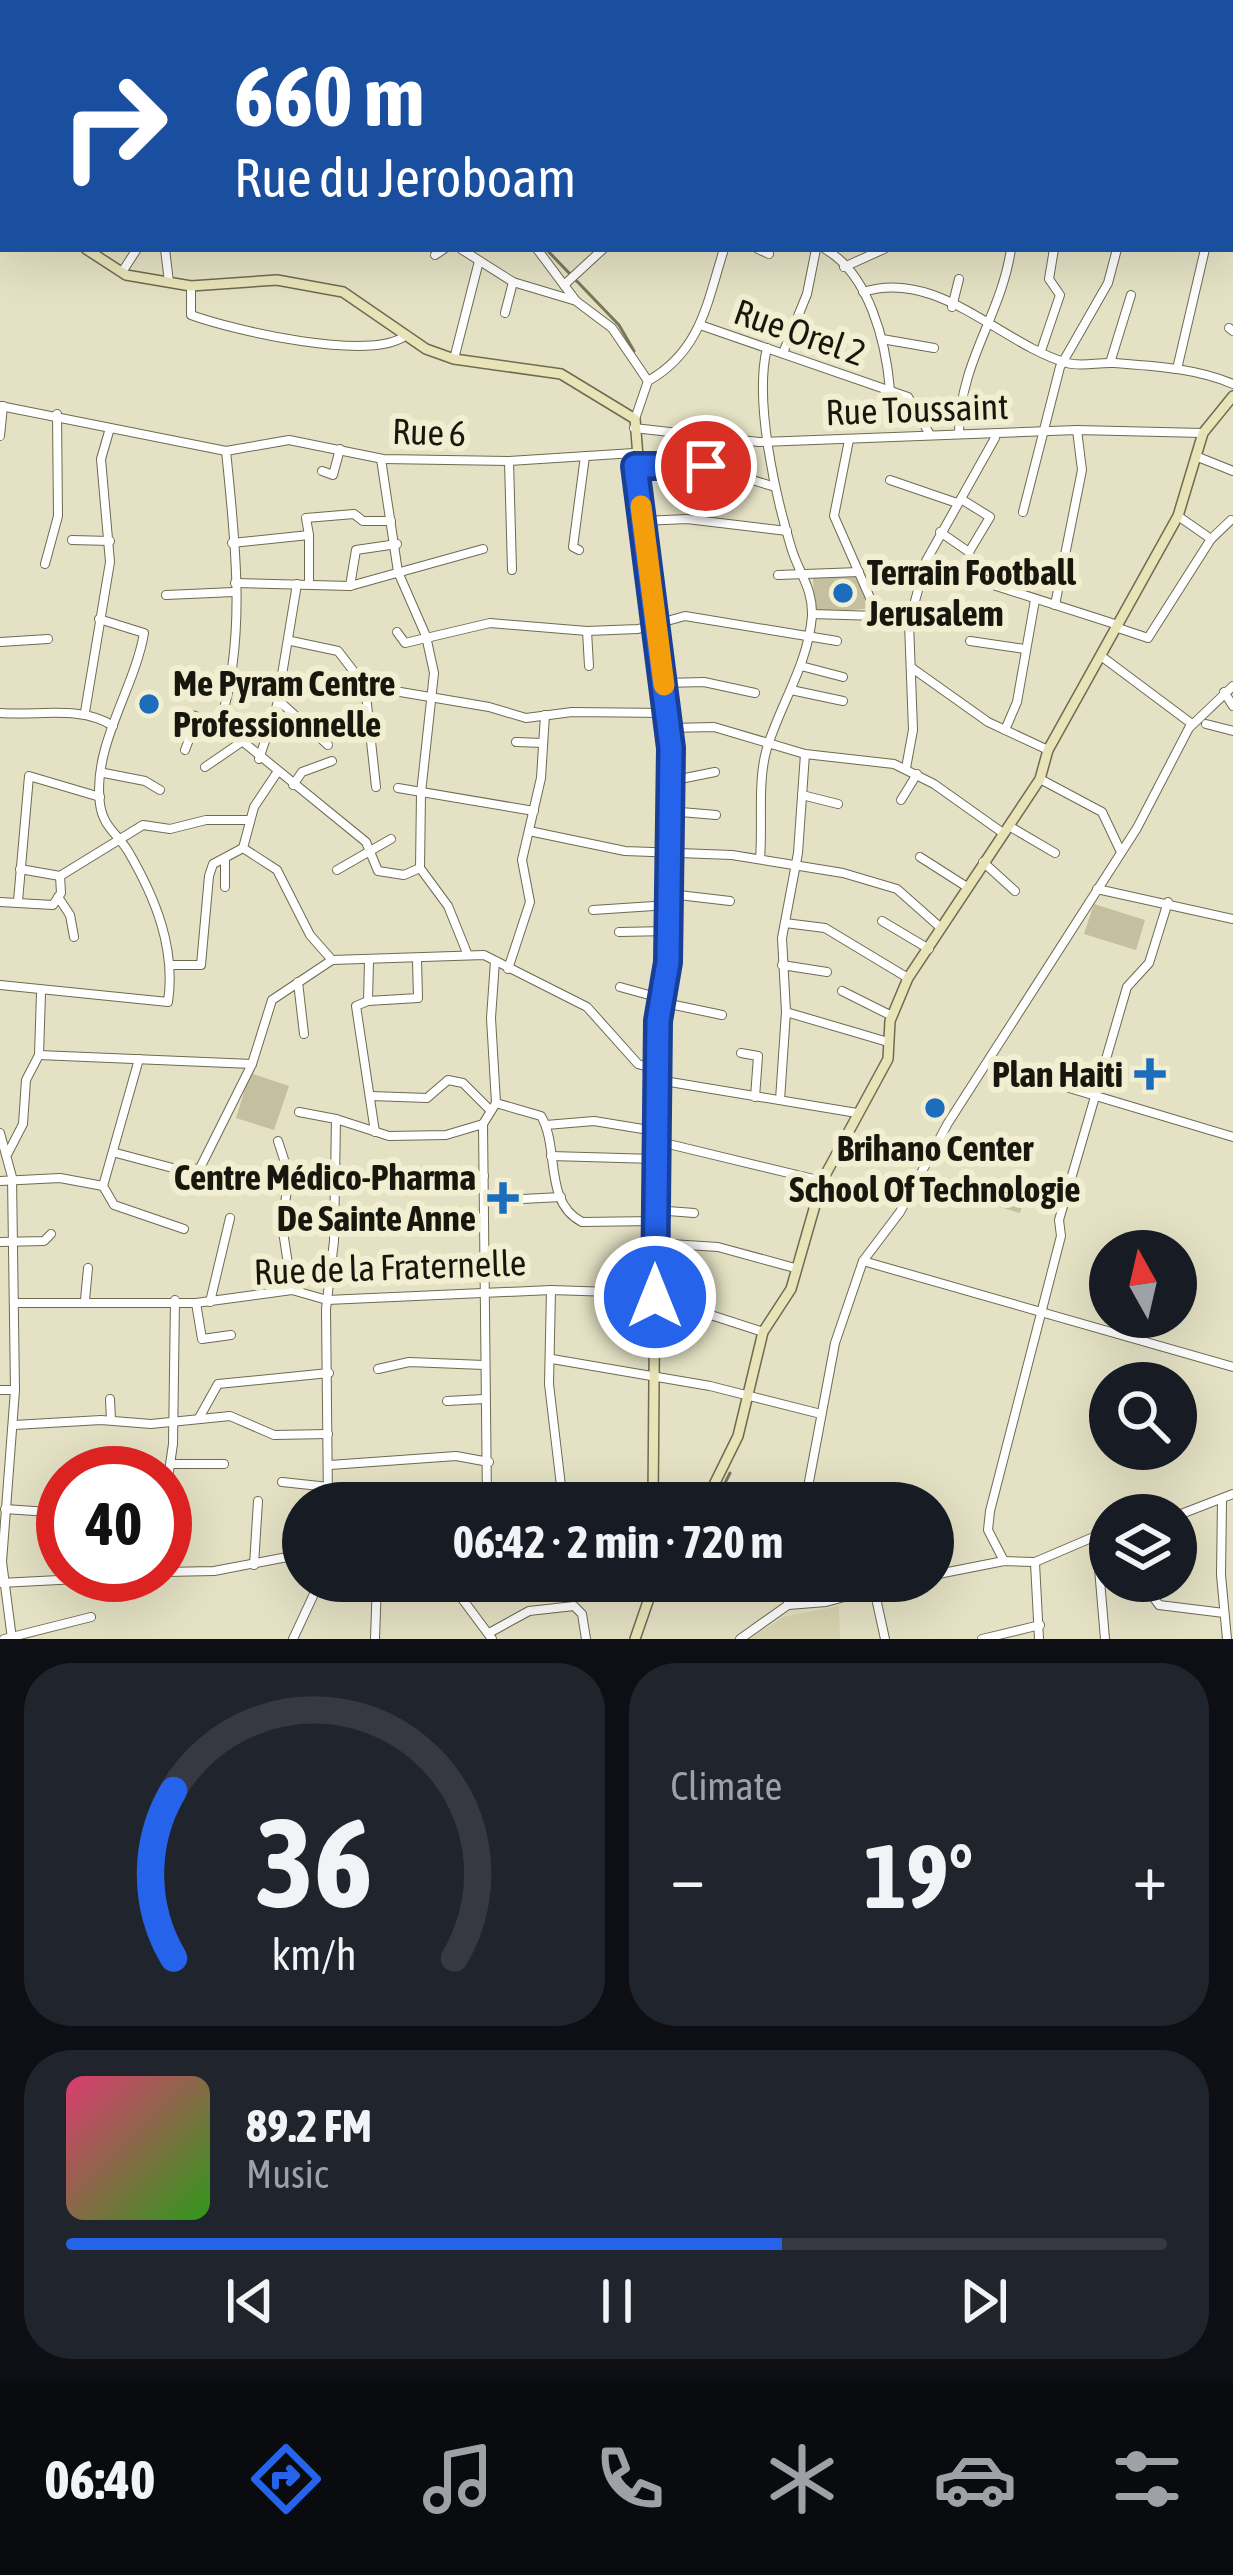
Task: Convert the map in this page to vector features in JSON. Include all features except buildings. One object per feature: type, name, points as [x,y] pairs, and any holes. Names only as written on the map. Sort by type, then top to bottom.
[{"type":"street","points":[[91,252],[122,272],[191,286],[303,282],[343,292],[427,349],[454,359],[561,374],[634,423]]},
{"type":"street","points":[[122,272],[135,252]]},
{"type":"street","points":[[165,252],[170,282]]},
{"type":"street","points":[[466,252],[513,282],[575,301]]},
{"type":"street","points":[[539,252],[575,301],[611,328],[648,381]]},
{"type":"street","points":[[564,285],[595,252]]},
{"type":"street","points":[[653,1482],[653,1072],[669,931],[670,781],[669,728],[653,625],[634,423],[648,381],[673,364],[703,326],[723,252]]},
{"type":"street","points":[[765,252],[769,254]]},
{"type":"street","points":[[783,353],[819,252]]},
{"type":"street","points":[[824,252],[844,267],[862,292],[882,339],[890,390]]},
{"type":"street","points":[[844,267],[877,252]]},
{"type":"street","points":[[959,432],[970,360],[990,319],[1010,252]]},
{"type":"street","points":[[1042,349],[1060,295],[1049,279],[1054,252]]},
{"type":"street","points":[[1023,512],[1040,432],[1064,362],[1108,283],[1116,252]]},
{"type":"street","points":[[1177,369],[1204,252]]},
{"type":"street","points":[[454,359],[479,261]]},
{"type":"street","points":[[952,307],[959,279]]},
{"type":"street","points":[[505,313],[513,282]]},
{"type":"street","points":[[191,286],[191,316],[302,342],[392,343],[407,334]]},
{"type":"street","points":[[862,292],[909,286],[990,319],[1064,362],[1177,369],[1233,384]]},
{"type":"street","points":[[1110,363],[1131,295]]},
{"type":"street","name":"Rue Orel 2","points":[[703,326],[908,397],[929,433]]},
{"type":"street","points":[[882,339],[934,348]]},
{"type":"street","points":[[760,859],[770,741],[801,666],[812,614],[805,573],[787,531],[783,504],[772,486],[771,442],[760,386],[767,348]]},
{"type":"street","points":[[715,1482],[738,1436],[763,1332],[790,1289],[822,1180],[883,1073],[892,1016],[908,978],[1040,779],[1048,750],[1178,516],[1203,434],[1233,396]]},
{"type":"street","points":[[0,436],[1,406],[57,413],[226,451],[234,587],[233,681],[220,723]]},
{"type":"street","points":[[45,564],[58,516],[57,413]]},
{"type":"street","name":"Rue Toussaint","points":[[634,423],[771,442],[959,432],[995,437],[1077,430],[1203,434]]},
{"type":"street","points":[[85,712],[110,541],[101,459],[110,428]]},
{"type":"street","points":[[1055,605],[1082,470],[1077,430]]},
{"type":"street","points":[[906,768],[912,668],[909,623],[940,532],[995,437]]},
{"type":"street","name":"Rue 6","points":[[226,451],[289,440],[381,459],[509,460],[634,453]]},
{"type":"street","points":[[849,440],[835,516],[878,616]]},
{"type":"street","points":[[322,471],[334,475],[340,449]]},
{"type":"street","points":[[578,550],[573,547],[585,456]]},
{"type":"street","points":[[1198,458],[1233,472]]},
{"type":"street","points":[[381,459],[398,544],[398,572],[426,636],[433,700],[421,794],[420,868],[448,906],[467,953]]},
{"type":"street","points":[[509,460],[512,570]]},
{"type":"street","points":[[635,466],[706,466],[772,486]]},
{"type":"street","points":[[890,480],[959,501],[990,517],[969,552],[973,572],[1035,600],[1148,638],[1211,539],[1231,520]]},
{"type":"street","points":[[309,583],[306,518],[354,514],[363,521],[392,521]]},
{"type":"street","points":[[1178,516],[1211,539]]},
{"type":"street","points":[[643,521],[687,519],[787,531]]},
{"type":"street","points":[[940,532],[969,552]]},
{"type":"street","points":[[232,543],[308,535]]},
{"type":"street","points":[[72,540],[110,541]]},
{"type":"street","points":[[350,586],[356,550],[398,544]]},
{"type":"street","points":[[166,595],[309,583],[350,586],[483,549]]},
{"type":"street","points":[[778,575],[859,572]]},
{"type":"street","points":[[259,759],[291,641],[297,584]]},
{"type":"street","points":[[1005,730],[1017,702],[1035,600]]},
{"type":"street","points":[[812,614],[878,616],[909,623]]},
{"type":"street","points":[[397,632],[405,644],[490,623],[587,631],[653,625],[685,616],[837,641]]},
{"type":"street","points":[[0,985],[41,993],[97,992],[168,1002],[166,934],[140,873],[105,826],[100,797],[113,726],[139,663],[144,632],[99,619]]},
{"type":"street","points":[[587,631],[589,666]]},
{"type":"street","points":[[0,642],[48,639]]},
{"type":"street","points":[[970,640],[1025,649]]},
{"type":"street","points":[[291,641],[338,651],[365,686],[376,787]]},
{"type":"street","points":[[1101,656],[1192,724]]},
{"type":"street","points":[[801,666],[843,677]]},
{"type":"street","points":[[912,668],[1005,730],[1048,750]]},
{"type":"street","points":[[664,683],[704,682],[755,693]]},
{"type":"street","points":[[365,686],[489,706],[526,718],[667,712]]},
{"type":"street","points":[[809,1482],[835,1343],[863,1261],[900,1212],[948,1123],[1121,851],[1192,724],[1228,689],[1233,706]]},
{"type":"street","points":[[791,690],[843,701]]},
{"type":"street","points":[[278,700],[328,745]]},
{"type":"street","points":[[0,713],[40,717],[85,712],[113,726]]},
{"type":"street","points":[[508,969],[530,902],[522,860],[535,810],[545,715]]},
{"type":"street","points":[[185,750],[193,717],[220,723],[371,851],[378,871],[389,876],[420,868]]},
{"type":"street","points":[[1206,724],[1233,731]]},
{"type":"street","points":[[669,728],[714,727],[806,754],[870,758],[906,768],[1055,853]]},
{"type":"street","points":[[516,742],[543,743]]},
{"type":"street","points":[[205,766],[240,743]]},
{"type":"street","points":[[780,1100],[785,923],[796,866],[806,754]]},
{"type":"street","points":[[292,785],[302,772],[332,761]]},
{"type":"street","points":[[670,781],[716,772]]},
{"type":"street","points":[[104,773],[145,781],[160,790]]},
{"type":"street","points":[[243,848],[250,820],[276,774]]},
{"type":"street","points":[[902,800],[917,774]]},
{"type":"street","points":[[18,901],[29,776],[100,797]]},
{"type":"street","points":[[1040,779],[1102,812],[1121,851]]},
{"type":"street","points":[[398,788],[535,810]]},
{"type":"street","points":[[802,795],[838,804]]},
{"type":"street","points":[[669,811],[716,815]]},
{"type":"street","points":[[60,876],[143,825],[170,829],[206,820],[250,820]]},
{"type":"street","points":[[530,831],[671,854],[760,859],[897,889],[943,929]]},
{"type":"street","points":[[337,869],[391,839]]},
{"type":"street","points":[[170,965],[201,965],[213,864],[243,848]]},
{"type":"street","points":[[243,848],[277,870],[310,935],[332,960]]},
{"type":"street","points":[[225,887],[226,856]]},
{"type":"street","points":[[920,857],[968,887]]},
{"type":"street","points":[[982,861],[1015,891]]},
{"type":"street","points":[[20,869],[53,871],[60,876]]},
{"type":"street","points":[[0,902],[53,905],[60,876]]},
{"type":"street","points":[[1097,889],[1233,919]]},
{"type":"street","points":[[58,897],[70,915],[74,937]]},
{"type":"street","points":[[593,910],[669,900],[730,901]]},
{"type":"street","points":[[1004,1561],[988,1530],[990,1510],[1043,1313],[1061,1236],[1059,1220],[1126,987],[1149,963],[1168,902]]},
{"type":"street","points":[[881,921],[928,949]]},
{"type":"street","points":[[785,923],[825,928],[908,978]]},
{"type":"street","points":[[619,932],[669,931]]},
{"type":"street","points":[[116,1153],[184,1171],[200,1168],[252,1064],[272,1000],[332,960],[417,960],[467,953],[495,960],[587,1007],[653,1072],[755,1097],[857,1113]]},
{"type":"street","points":[[375,1132],[356,1006],[418,998],[417,960]]},
{"type":"street","points":[[488,1482],[483,1124],[493,1107],[495,960]]},
{"type":"street","points":[[368,1001],[369,961]]},
{"type":"street","points":[[782,964],[827,972]]},
{"type":"street","points":[[298,981],[304,1034]]},
{"type":"street","points":[[620,988],[722,1015]]},
{"type":"street","points":[[842,991],[892,1016]]},
{"type":"street","points":[[8,1153],[22,1124],[31,1063],[39,1055],[41,993]]},
{"type":"street","points":[[786,1012],[888,1042]]},
{"type":"street","points":[[741,1053],[758,1056],[755,1097]]},
{"type":"street","points":[[39,1055],[252,1064]]},
{"type":"street","points":[[103,1186],[139,1059]]},
{"type":"street","points":[[989,1064],[1091,1098],[1233,1136]]},
{"type":"street","points":[[371,1096],[427,1098],[448,1080],[463,1083],[493,1107],[536,1113],[546,1125],[561,1197],[582,1222],[694,1214]]},
{"type":"street","points":[[299,1112],[375,1132],[446,1135],[483,1124]]},
{"type":"street","points":[[329,1482],[327,1300],[334,1240],[336,1119]]},
{"type":"street","points":[[546,1125],[594,1120],[822,1180]]},
{"type":"street","points":[[0,1133],[12,1177],[6,1243],[14,1303],[16,1390],[14,1425],[3,1469],[3,1583],[9,1638],[92,1618]]},
{"type":"street","points":[[278,1142],[289,1175],[282,1225],[292,1290]]},
{"type":"street","points":[[551,1156],[655,1159]]},
{"type":"street","points":[[419,1171],[484,1176]]},
{"type":"street","points":[[0,1181],[60,1178],[103,1186],[115,1204],[184,1229]]},
{"type":"street","points":[[484,1201],[561,1197]]},
{"type":"street","points":[[210,1302],[230,1218]]},
{"type":"street","points":[[6,1243],[44,1241],[51,1234]]},
{"type":"street","points":[[655,1243],[718,1247],[795,1268]]},
{"type":"street","points":[[863,1261],[1233,1367]]},
{"type":"street","points":[[85,1300],[88,1268]]},
{"type":"street","name":"Rue de la Fraternelle","points":[[14,1303],[196,1303],[292,1290],[327,1300],[551,1290],[655,1297],[763,1332]]},
{"type":"street","points":[[551,1290],[548,1384],[560,1482]]},
{"type":"street","points":[[172,1446],[175,1300]]},
{"type":"street","points":[[196,1303],[202,1339],[231,1335]]},
{"type":"street","points":[[0,1324],[14,1327]]},
{"type":"street","points":[[552,1359],[654,1375],[821,1414]]},
{"type":"street","points":[[378,1369],[409,1362],[484,1365]]},
{"type":"street","points":[[199,1418],[218,1384],[329,1373]]},
{"type":"street","points":[[0,1390],[16,1390]]},
{"type":"street","points":[[110,1399],[111,1420]]},
{"type":"street","points":[[448,1401],[484,1399]]},
{"type":"street","points":[[14,1425],[230,1416],[274,1435],[328,1434]]},
{"type":"street","points":[[329,1465],[456,1456],[489,1462]]},
{"type":"street","points":[[192,1464],[224,1464]]},
{"type":"street","points":[[1197,1509],[1233,1494]]},
{"type":"street","points":[[1222,1500],[1229,1528],[1227,1639]]},
{"type":"street","points":[[254,1565],[258,1501]]},
{"type":"street","points":[[4,1509],[36,1511]]},
{"type":"street","points":[[954,1571],[1004,1561],[1035,1562],[1089,1536]]},
{"type":"street","points":[[192,1571],[282,1559]]},
{"type":"street","points":[[1035,1562],[1040,1639]]},
{"type":"street","points":[[3,1583],[36,1581]]},
{"type":"street","points":[[293,1639],[310,1602]]},
{"type":"street","points":[[375,1639],[376,1602]]},
{"type":"street","points":[[464,1602],[491,1636],[529,1611],[574,1606],[582,1615],[586,1639]]},
{"type":"street","points":[[635,1639],[648,1602]]},
{"type":"street","points":[[788,1602],[788,1606]]},
{"type":"street","points":[[740,1639],[788,1606],[808,1602]]},
{"type":"street","points":[[877,1602],[885,1639]]},
{"type":"street","points":[[1103,1602],[1106,1639]]},
{"type":"street","points":[[1156,1602],[1224,1613]]},
{"type":"street","points":[[982,1639],[1040,1625]]},
{"type":"shaded area","name":"Terrain Football Jerusalem","points":[[872,574],[874,608],[815,613],[813,578]]},
{"type":"shaded area","points":[[1094,904],[1145,920],[1136,950],[1084,934]]},
{"type":"shaded area","points":[[250,1073],[289,1086],[274,1130],[236,1118]]},
{"type":"shaded area","points":[[995,1184],[1026,1192],[1020,1213],[990,1204]]},
{"type":"shaded area","points":[[839,1606],[840,1639],[749,1639],[784,1617]]},
{"type":"waterway","points":[[549,252],[619,325],[634,351]]},
{"type":"waterway","points":[[647,1062],[650,1004],[660,957]]},
{"type":"waterway","points":[[647,1071],[647,1183]]},
{"type":"waterway","points":[[726,1482],[730,1473]]},
{"type":"slow traffic","points":[[641,506],[664,685]]},
{"type":"place","name":"Terrain Football Jerusalem","points":[[843,593]]},
{"type":"place","name":"Me Pyram Centre Professionnelle","points":[[149,704]]},
{"type":"place","name":"Plan Haiti","points":[[1150,1074]]},
{"type":"place","name":"Brihano Center School Of Technologie","points":[[935,1108]]},
{"type":"place","name":"Centre Médico-Pharma De Sainte Anne","points":[[503,1198]]},
{"type":"route","points":[[655,1297],[658,1021],[668,962],[671,748],[635,466],[706,466]]}]
